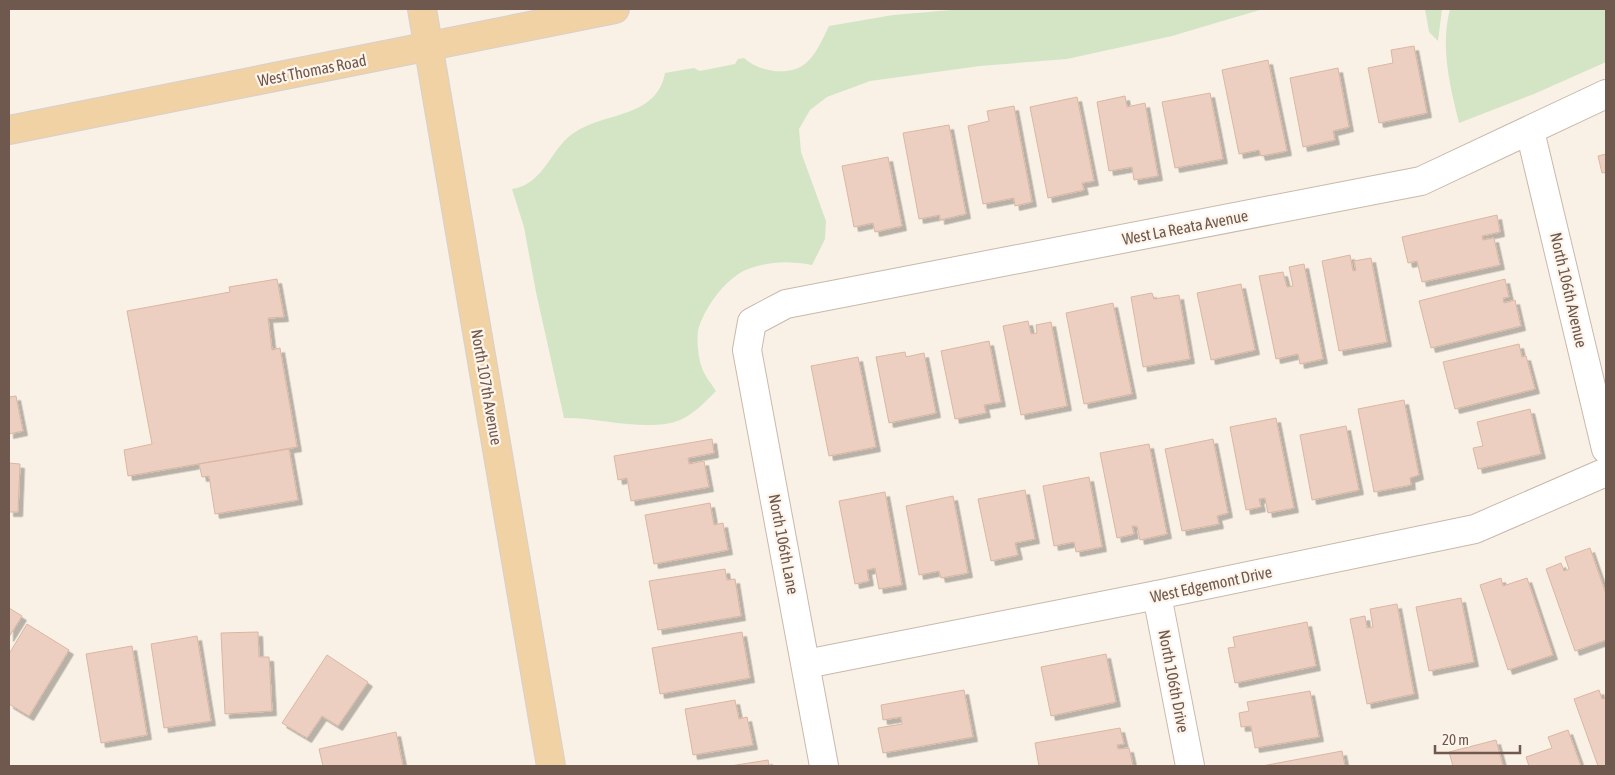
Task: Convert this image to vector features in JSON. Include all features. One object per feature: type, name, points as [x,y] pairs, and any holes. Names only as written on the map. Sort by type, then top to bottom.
[{"type":"main road","name":"North 107th Avenue","points":[[422,9],[551,766]]},
{"type":"main road","name":"West Thomas Road","points":[[9,130],[615,9]]},
{"type":"street","name":"West La Reata Avenue","points":[[752,322],[786,304],[1421,181],[1606,94]]},
{"type":"street","name":"North 106th Avenue","points":[[1530,131],[1606,448]]},
{"type":"street","name":"North 106th Lane","points":[[752,322],[747,350],[824,766]]},
{"type":"street","name":"West Edgemont Drive","points":[[806,664],[1157,595],[1475,529],[1606,472]]},
{"type":"street","name":"North 106th Drive","points":[[1157,595],[1190,766]]},
{"type":"green space","points":[[963,9],[1263,9],[1172,36],[1067,59],[980,66],[870,81],[827,97],[810,110],[799,129],[801,152],[826,221],[825,239],[812,265],[781,262],[751,268],[734,277],[713,300],[699,327],[698,340],[702,368],[716,391],[690,414],[680,420],[667,424],[638,425],[564,418],[536,292],[524,227],[512,189],[523,186],[533,180],[560,146],[577,131],[642,106],[652,98],[660,87],[665,73],[694,68],[700,71],[735,64],[738,59],[744,58],[758,67],[766,69],[775,71],[792,70],[810,60],[829,26],[893,15]]},
{"type":"green space","points":[[1425,9],[1442,9],[1438,41],[1429,32]]},
{"type":"green space","points":[[1450,9],[1606,9],[1606,62],[1534,94],[1459,123],[1447,66],[1446,38]]},
{"type":"building","points":[[1414,46],[1427,113],[1379,123],[1368,68],[1393,63],[1391,50]]},
{"type":"building","points":[[1268,60],[1287,151],[1261,156],[1259,150],[1239,154],[1222,70]]},
{"type":"building","points":[[1338,68],[1349,127],[1333,131],[1335,140],[1303,147],[1290,78]]},
{"type":"building","points":[[1210,93],[1223,159],[1175,168],[1162,102]]},
{"type":"building","points":[[1125,96],[1127,107],[1145,103],[1158,176],[1134,180],[1132,167],[1109,171],[1097,102]]},
{"type":"building","points":[[1077,97],[1094,181],[1082,183],[1084,190],[1048,198],[1030,107]]},
{"type":"building","points":[[1014,106],[1032,202],[1015,206],[1014,198],[983,204],[968,126],[989,121],[987,111]]},
{"type":"building","points":[[949,125],[966,214],[940,220],[940,215],[919,219],[903,133]]},
{"type":"building","points":[[1606,154],[1606,172],[1602,173],[1598,156]]},
{"type":"building","points":[[888,157],[902,226],[875,232],[873,223],[854,227],[842,166]]},
{"type":"building","points":[[1497,215],[1500,232],[1482,236],[1483,240],[1494,238],[1500,265],[1422,282],[1417,261],[1408,263],[1402,237]]},
{"type":"building","points":[[1350,255],[1353,271],[1356,270],[1354,261],[1371,258],[1387,342],[1339,351],[1322,261]]},
{"type":"building","points":[[1304,264],[1323,359],[1300,364],[1298,354],[1276,359],[1259,276],[1283,272],[1287,287],[1293,286],[1289,267]]},
{"type":"building","points":[[277,279],[284,317],[268,318],[272,350],[280,348],[297,447],[128,476],[124,450],[152,444],[127,311],[230,292],[229,287]]},
{"type":"building","points":[[1505,279],[1509,297],[1503,298],[1504,303],[1515,300],[1521,326],[1431,348],[1419,301]]},
{"type":"building","points":[[1241,284],[1255,350],[1211,360],[1197,293]]},
{"type":"building","points":[[1152,293],[1154,299],[1179,295],[1190,359],[1143,367],[1131,297]]},
{"type":"building","points":[[1113,303],[1132,394],[1084,404],[1066,313]]},
{"type":"building","points":[[1028,321],[1031,334],[1037,333],[1036,325],[1051,322],[1067,406],[1021,415],[1003,326]]},
{"type":"building","points":[[989,341],[1001,402],[984,405],[986,413],[955,419],[941,351]]},
{"type":"building","points":[[1519,344],[1522,357],[1526,356],[1535,389],[1455,409],[1443,362]]},
{"type":"building","points":[[905,352],[906,357],[924,353],[936,413],[889,423],[876,357]]},
{"type":"building","points":[[858,357],[876,447],[829,456],[811,366]]},
{"type":"building","points":[[16,396],[23,431],[9,434],[9,397]]},
{"type":"building","points":[[1404,400],[1419,475],[1410,478],[1411,485],[1374,492],[1358,409]]},
{"type":"building","points":[[1530,409],[1541,454],[1478,469],[1473,448],[1483,446],[1477,422]]},
{"type":"building","points":[[1276,418],[1294,508],[1268,513],[1265,498],[1259,499],[1261,507],[1246,510],[1230,427]]},
{"type":"building","points":[[1346,426],[1359,490],[1312,500],[1300,435]]},
{"type":"building","points":[[712,439],[714,453],[688,458],[689,464],[704,461],[709,487],[631,501],[627,478],[618,480],[614,456]]},
{"type":"building","points":[[1213,439],[1228,513],[1217,516],[1219,524],[1182,531],[1165,449]]},
{"type":"building","points":[[1149,444],[1167,534],[1140,540],[1137,526],[1132,526],[1134,534],[1117,538],[1100,453]]},
{"type":"building","points":[[289,449],[298,500],[215,514],[209,476],[202,477],[199,464]]},
{"type":"building","points":[[9,463],[20,464],[18,512],[9,512]]},
{"type":"building","points":[[1089,477],[1102,547],[1076,552],[1074,542],[1054,546],[1043,486]]},
{"type":"building","points":[[1025,490],[1035,539],[1015,543],[1018,555],[991,561],[978,499]]},
{"type":"building","points":[[885,492],[902,585],[879,589],[875,568],[867,570],[869,581],[855,584],[839,501]]},
{"type":"building","points":[[953,496],[968,573],[941,578],[939,571],[919,575],[906,506]]},
{"type":"building","points":[[710,503],[714,525],[723,523],[728,550],[654,564],[645,515]]},
{"type":"building","points":[[1590,548],[1606,594],[1606,640],[1575,651],[1546,569],[1561,563],[1564,571],[1569,569],[1565,557]]},
{"type":"building","points":[[725,569],[727,580],[735,579],[741,616],[658,630],[649,581]]},
{"type":"building","points":[[1501,578],[1503,586],[1527,578],[1553,655],[1508,670],[1480,585]]},
{"type":"building","points":[[1461,598],[1474,662],[1429,671],[1416,607]]},
{"type":"building","points":[[1397,604],[1414,694],[1367,704],[1350,619],[1365,616],[1367,628],[1373,627],[1370,609]]},
{"type":"building","points":[[9,608],[22,616],[9,637]]},
{"type":"building","points":[[1307,622],[1316,666],[1235,683],[1228,648],[1235,647],[1233,637]]},
{"type":"building","points":[[27,624],[69,650],[29,716],[9,704],[9,654]]},
{"type":"building","points":[[258,632],[259,657],[269,657],[272,711],[225,714],[221,633]]},
{"type":"building","points":[[742,632],[750,678],[660,694],[652,648]]},
{"type":"building","points":[[197,636],[211,721],[164,728],[151,644]]},
{"type":"building","points":[[132,646],[147,735],[101,743],[86,654]]},
{"type":"building","points":[[1106,654],[1116,702],[1051,716],[1041,667]]},
{"type":"building","points":[[327,655],[368,682],[338,726],[322,716],[307,738],[282,723]]},
{"type":"building","points":[[964,690],[973,737],[883,753],[878,728],[902,724],[901,717],[883,720],[881,705]]},
{"type":"building","points":[[1599,690],[1602,699],[1606,698],[1606,766],[1598,766],[1574,699]]},
{"type":"building","points":[[1310,691],[1319,737],[1255,748],[1251,726],[1241,727],[1239,713],[1249,711],[1247,702]]},
{"type":"building","points":[[735,700],[739,719],[747,717],[753,745],[693,755],[685,709]]},
{"type":"building","points":[[1120,728],[1124,744],[1117,745],[1118,749],[1129,748],[1133,766],[1039,766],[1035,743]]},
{"type":"building","points":[[1568,730],[1581,766],[1529,766],[1526,757],[1552,748],[1548,737]]},
{"type":"building","points":[[396,732],[403,766],[323,766],[319,749]]},
{"type":"building","points":[[1496,740],[1503,766],[1453,766],[1449,752]]},
{"type":"building","points":[[1342,751],[1345,766],[1262,766]]},
{"type":"building","points":[[768,760],[769,766],[730,766]]}]
